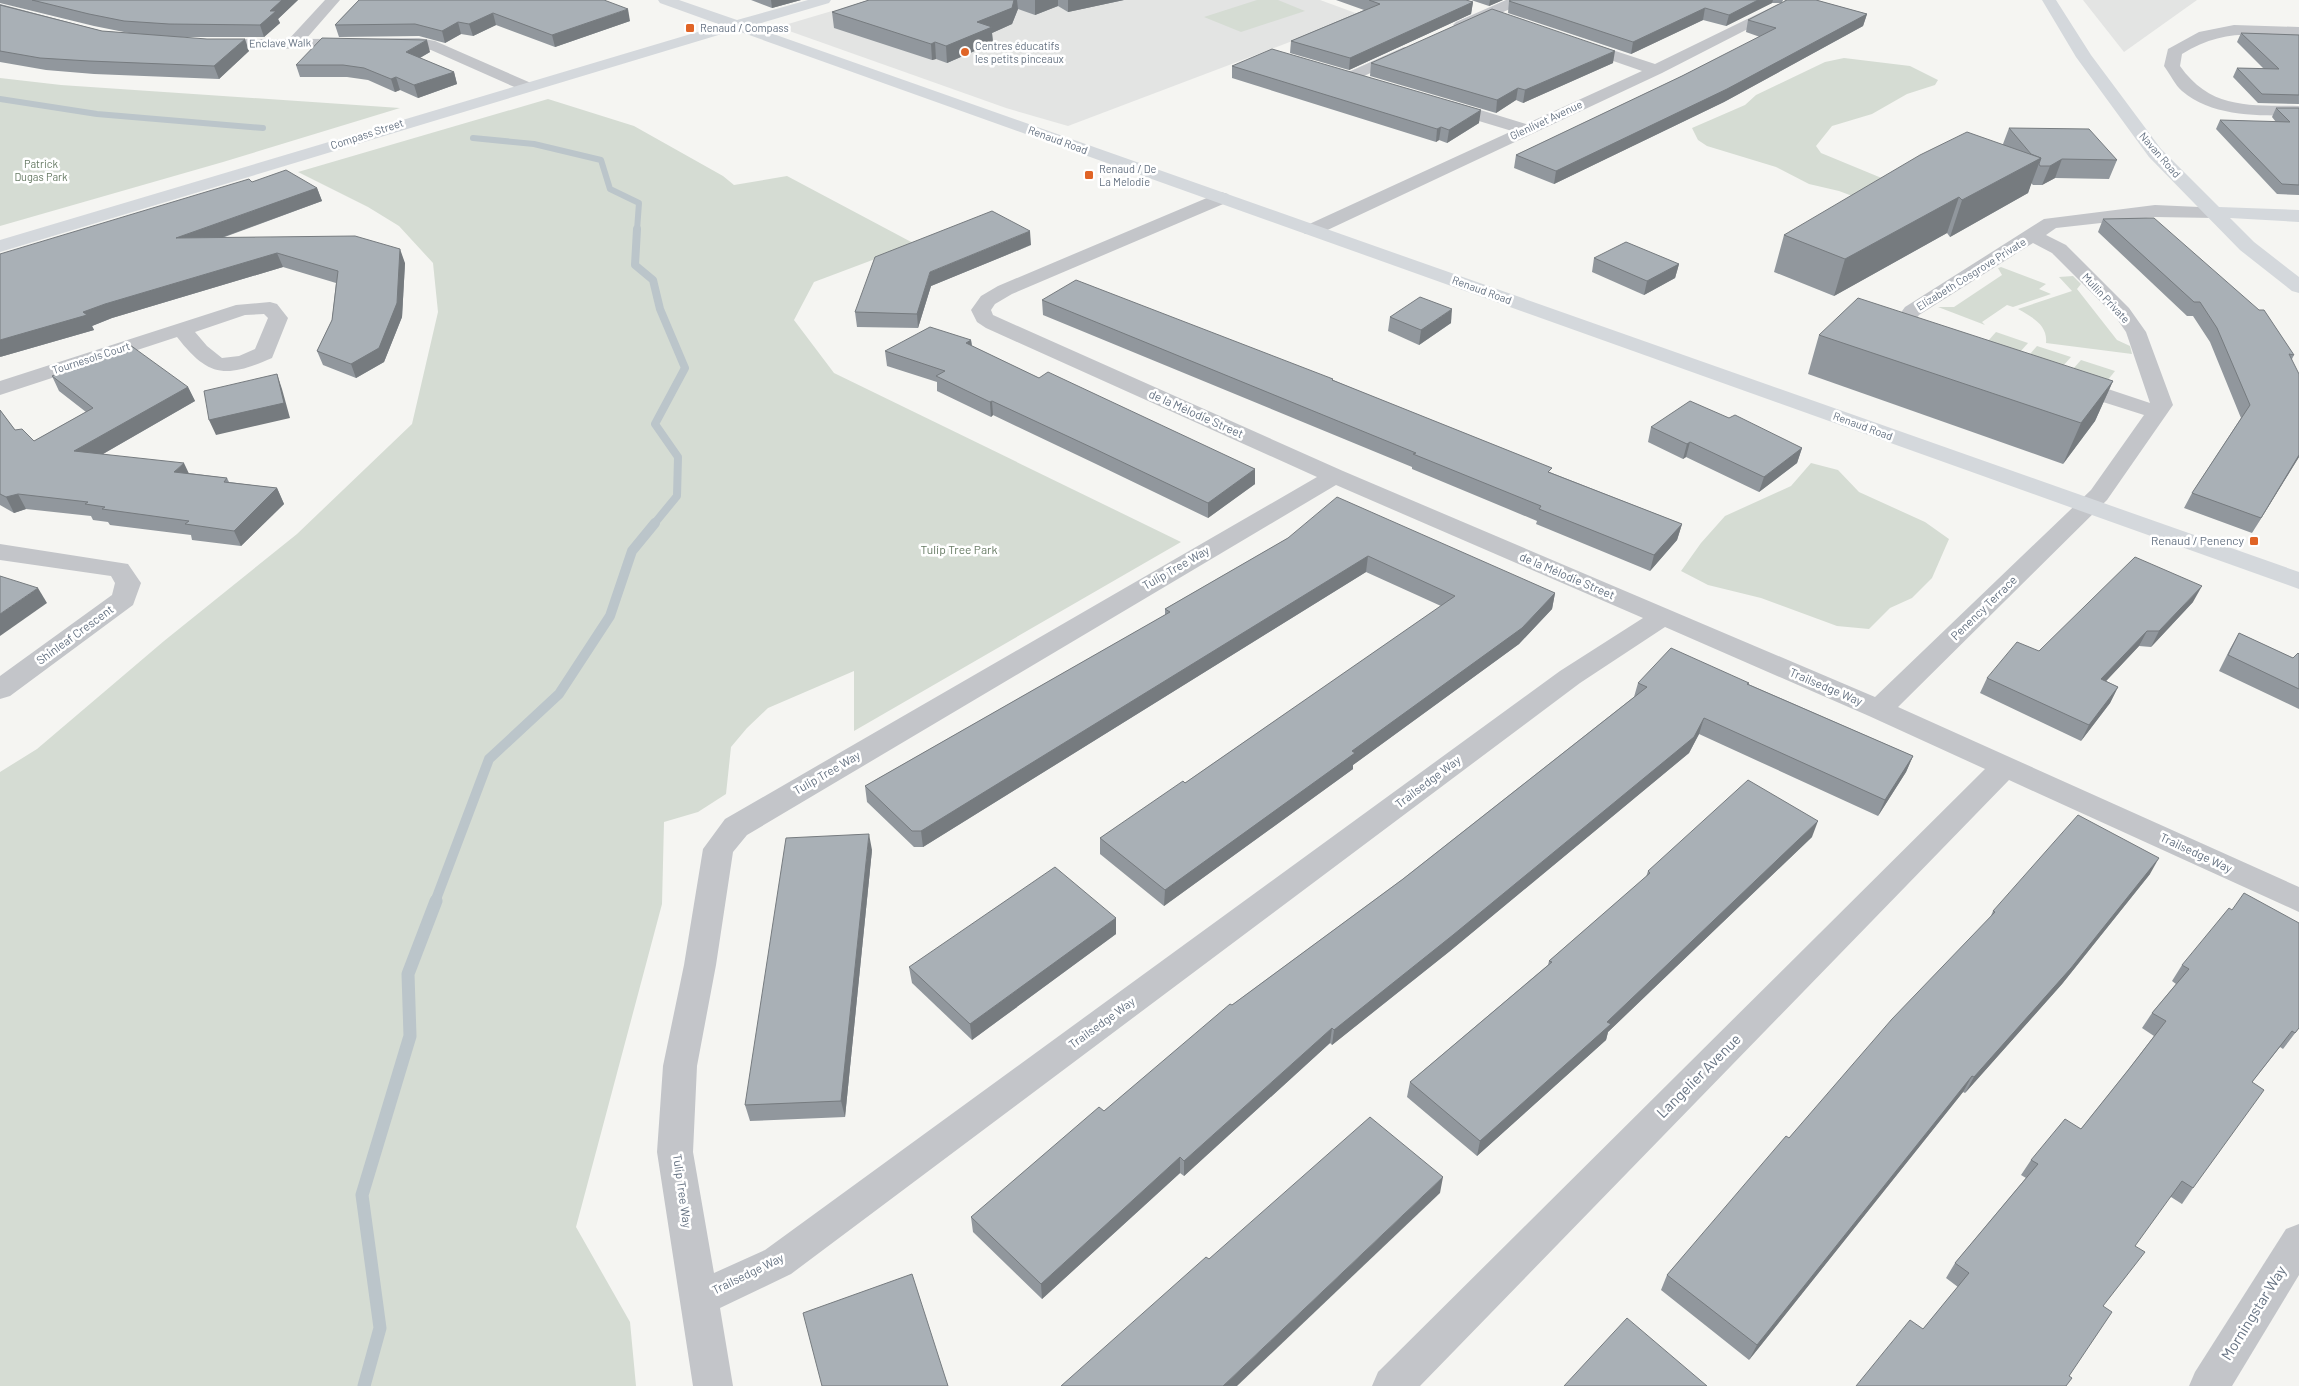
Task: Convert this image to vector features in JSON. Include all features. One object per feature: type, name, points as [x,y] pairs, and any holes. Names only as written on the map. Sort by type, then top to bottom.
[{"type":"street","points":[[294,43],[333,0]]},
{"type":"street","name":"Renaud Road","points":[[665,0],[2299,580]]},
{"type":"street","name":"Compass Street","points":[[0,246],[189,190],[525,86],[824,0]]},
{"type":"street","points":[[1445,33],[1519,0]]},
{"type":"street","name":"Navan Road","points":[[2049,0],[2084,57],[2155,153],[2248,246],[2299,287]]},
{"type":"street","name":"Glenlivet Avenue","points":[[1312,230],[1656,70],[1778,8],[1761,3]]},
{"type":"street","points":[[1469,6],[1514,22]]},
{"type":"street","points":[[2299,32],[2221,29],[2195,38],[2174,52],[2172,66],[2189,90],[2206,99],[2228,106],[2299,111]]},
{"type":"street","points":[[1568,40],[1656,70]]},
{"type":"street","name":"Enclave Walk","points":[[195,43],[398,42],[428,44],[525,86]]},
{"type":"street","points":[[1350,78],[1419,45]]},
{"type":"street","points":[[1331,72],[1396,91]]},
{"type":"street","points":[[1433,102],[1525,130]]},
{"type":"street","name":"de la Mélodie Street","points":[[1221,198],[1005,290],[988,300],[981,310],[984,318],[993,324],[1336,476],[1662,617]]},
{"type":"street","name":"Elizabeth Cosgrove Private","points":[[1952,344],[1918,333],[1911,328],[1907,318],[1912,311],[2051,222],[2155,211],[2214,212]]},
{"type":"street","points":[[2214,212],[2299,216]]},
{"type":"street","name":"Mullin Private","points":[[2032,235],[2059,249],[2122,312],[2136,332],[2162,405],[2156,412]]},
{"type":"street","name":"Tournesols Court","points":[[0,388],[181,328]]},
{"type":"street","points":[[2050,377],[2156,412],[2099,495],[2088,506]]},
{"type":"street","name":"Tulip Tree Way","points":[[698,1299],[675,1152],[680,1066],[700,965],[718,849],[736,827],[1336,476]]},
{"type":"street","name":"Penency Terrace","points":[[1879,709],[2088,506]]},
{"type":"street","name":"Shinleaf Crescent","points":[[0,552],[118,569],[128,583],[124,599],[0,690]]},
{"type":"street","name":"Trailsedge Way","points":[[713,1386],[698,1299],[778,1262],[1570,677],[1662,617],[1879,709],[2299,900]]},
{"type":"street","name":"Langelier Avenue","points":[[1392,1386],[2006,766]]},
{"type":"street","name":"Morningstar Way","points":[[2209,1386],[2299,1241]]},
{"type":"shaded area","points":[[869,0],[1320,0],[1361,15],[1068,126],[1006,108],[778,27]]},
{"type":"shaded area","points":[[2083,0],[2197,0],[2124,52]]},
{"type":"green space","points":[[1257,0],[1278,0],[1305,11],[1241,32],[1204,17]]},
{"type":"green space","points":[[1844,58],[1910,66],[1938,80],[1935,85],[1907,94],[1872,114],[1832,126],[1816,146],[1821,153],[1884,179],[1855,197],[1809,184],[1776,167],[1707,146],[1698,140],[1692,128],[1745,105],[1756,95],[1825,62]]},
{"type":"green space","name":"Patrick Dugas Park","points":[[0,78],[61,85],[400,108],[223,162],[0,226]]},
{"type":"green space","name":"Tulip Tree Park","points":[[548,99],[634,126],[723,176],[734,185],[787,176],[915,244],[814,282],[794,320],[834,373],[1181,542],[854,731],[854,671],[768,708],[731,747],[726,794],[698,812],[664,822],[662,904],[576,1227],[630,1322],[636,1386],[0,1386],[0,772],[37,749],[164,641],[297,534],[412,424],[438,312],[433,263],[399,226],[368,207],[298,172]]},
{"type":"green space","points":[[2001,267],[2046,284],[2039,289],[2051,294],[2013,307],[2007,305],[1982,322],[1985,325],[1938,307],[1954,307],[2002,275],[1998,268]]},
{"type":"green space","points":[[2073,276],[2081,284],[2077,289],[2117,340],[2130,346],[2132,354],[2046,343],[2042,326],[2018,309],[2072,291],[2059,277]]},
{"type":"green space","points":[[1996,332],[2028,343],[2020,352],[1988,341]]},
{"type":"green space","points":[[2037,346],[2071,357],[2063,366],[2029,355]]},
{"type":"green space","points":[[2081,360],[2115,371],[2107,381],[2073,369]]},
{"type":"green space","points":[[1811,463],[1838,470],[1859,492],[1925,522],[1949,539],[1932,578],[1912,598],[1890,608],[1869,629],[1837,626],[1761,598],[1708,585],[1681,571],[1701,543],[1725,516],[1791,486]]},
{"type":"building","points":[[32,0],[282,0],[270,11],[276,11],[260,25],[169,24],[124,21]]},
{"type":"building","points":[[359,0],[604,0],[628,9],[552,35],[493,13],[469,24],[458,22],[442,31],[415,24],[335,25]]},
{"type":"building","points":[[869,0],[1014,0],[1012,8],[977,22],[992,27],[946,46],[935,42],[931,44],[832,12]]},
{"type":"building","points":[[1369,0],[1466,0],[1473,2],[1350,58],[1291,41],[1380,4]]},
{"type":"building","points":[[1758,0],[1729,15],[1705,8],[1633,42],[1509,1]]},
{"type":"building","points":[[1787,0],[1816,0],[1867,14],[1727,89],[1556,171],[1516,155],[1682,76],[1776,28],[1748,20]]},
{"type":"building","points":[[0,5],[102,31],[207,39],[245,39],[214,66],[40,58],[0,51]]},
{"type":"building","points":[[1492,9],[1615,51],[1525,90],[1518,88],[1497,100],[1371,63]]},
{"type":"building","points":[[2241,33],[2299,35],[2299,95],[2262,94],[2237,68],[2279,69]]},
{"type":"building","points":[[322,38],[427,40],[406,52],[454,72],[414,85],[396,77],[391,79],[364,68],[343,65],[296,65]]},
{"type":"building","points":[[1272,49],[1481,110],[1449,130],[1441,127],[1437,129],[1232,66]]},
{"type":"building","points":[[2276,108],[2299,108],[2299,185],[2282,184],[2220,120],[2290,122]]},
{"type":"building","points":[[2009,128],[2089,129],[2117,160],[2062,159],[2050,166],[2040,166],[2041,158],[2031,154]]},
{"type":"building","points":[[1967,132],[2041,158],[1962,200],[1959,197],[1845,259],[1784,235],[1920,155]]},
{"type":"building","points":[[286,170],[317,188],[176,238],[355,236],[400,249],[397,303],[379,348],[351,364],[317,351],[332,320],[338,271],[277,253],[105,304],[83,312],[87,315],[0,340],[0,254],[249,179],[252,182]]},
{"type":"building","points":[[992,211],[1030,231],[930,272],[917,314],[855,312],[875,257]]},
{"type":"building","points":[[2154,218],[2259,310],[2264,310],[2294,355],[2289,354],[2299,374],[2299,455],[2261,518],[2192,493],[2250,405],[2217,328],[2200,302],[2194,302],[2103,219]]},
{"type":"building","points":[[1626,242],[1679,264],[1647,281],[1594,258]]},
{"type":"building","points":[[1076,280],[1333,379],[1552,468],[1548,472],[1682,524],[1654,555],[1539,509],[1541,506],[1413,454],[1416,453],[1042,300]]},
{"type":"building","points":[[1420,297],[1452,309],[1421,330],[1390,317]]},
{"type":"building","points":[[1858,298],[2113,381],[2081,423],[1819,335]]},
{"type":"building","points":[[930,327],[971,340],[966,343],[1039,378],[1048,372],[1255,469],[1208,503],[936,376],[945,371],[885,351]]},
{"type":"building","points":[[130,345],[188,387],[74,451],[184,463],[174,472],[227,478],[224,482],[277,488],[234,531],[185,524],[189,521],[102,509],[105,507],[85,504],[88,502],[18,494],[6,497],[0,494],[0,410],[15,430],[22,429],[34,441],[93,408],[52,376]]},
{"type":"building","points":[[277,374],[284,403],[209,420],[204,391]]},
{"type":"building","points":[[1690,401],[1729,418],[1735,415],[1802,448],[1764,477],[1690,442],[1687,444],[1651,427]]},
{"type":"building","points":[[1337,497],[1555,593],[1522,628],[1352,751],[1355,753],[1165,890],[1100,838],[1183,781],[1185,783],[1455,596],[1368,556],[921,831],[912,831],[865,786],[1170,612],[1165,609],[1288,538]]},
{"type":"building","points":[[2135,557],[2202,586],[2159,631],[2147,631],[2101,679],[2118,687],[2089,725],[1987,678],[2017,642],[2039,651]]},
{"type":"building","points":[[0,576],[38,588],[0,614]]},
{"type":"building","points":[[2239,633],[2293,658],[2298,653],[2299,689],[2228,655]]},
{"type":"building","points":[[1671,648],[1749,683],[1747,684],[1913,756],[1885,800],[1704,718],[1694,737],[1453,935],[1334,1030],[1332,1028],[1184,1161],[1180,1157],[1041,1284],[971,1217],[1099,1107],[1104,1111],[1230,1004],[1232,1005],[1403,879],[1647,687],[1638,683]]},
{"type":"building","points":[[1748,780],[1818,821],[1607,1022],[1611,1024],[1480,1141],[1410,1082],[1552,962],[1549,961],[1650,873],[1648,871]]},
{"type":"building","points":[[2078,815],[2159,858],[2071,968],[1974,1077],[1972,1076],[1757,1345],[1667,1275],[1786,1136],[1789,1138],[1892,1019],[1995,912],[1993,911]]},
{"type":"building","points":[[869,834],[841,1101],[745,1105],[786,838]]},
{"type":"building","points":[[1055,867],[1116,918],[970,1024],[909,967]]},
{"type":"building","points":[[2244,893],[2299,923],[2299,1028],[2295,1033],[2292,1031],[2252,1082],[2264,1090],[2193,1188],[2182,1181],[2135,1246],[2145,1252],[2103,1306],[2112,1312],[2069,1376],[2072,1378],[2066,1386],[1856,1386],[1910,1320],[1923,1329],[1969,1273],[1955,1263],[2038,1164],[2031,1160],[2065,1119],[2081,1129],[2129,1069],[2166,1021],[2152,1013],[2189,969],[2182,965],[2229,908],[2232,910]]},
{"type":"building","points":[[1370,1117],[1443,1177],[1223,1386],[1061,1386],[1206,1257],[1209,1259]]},
{"type":"building","points":[[912,1274],[948,1386],[822,1386],[803,1313]]},
{"type":"building","points":[[1627,1318],[1707,1386],[1564,1386]]},
{"type":"waterway","points":[[0,99],[97,114],[263,128]]},
{"type":"waterway","points":[[473,138],[534,144],[601,160],[610,189],[639,203],[637,230]]},
{"type":"waterway","points":[[637,229],[635,265],[653,280],[660,309],[685,368],[655,424],[678,457],[677,496],[654,524]]},
{"type":"waterway","points":[[435,902],[489,759],[559,694],[610,616],[632,551],[655,523]]},
{"type":"waterway","points":[[364,1386],[380,1328],[362,1195],[410,1036],[408,974],[436,901]]},
{"type":"place","name":"Renaud / Compass","points":[[690,28]]},
{"type":"place","name":"Centres éducatifs les petits pinceaux","points":[[965,52]]},
{"type":"place","name":"Renaud / De La Melodie","points":[[1089,175]]},
{"type":"place","name":"Renaud / Penency","points":[[2254,541]]}]
